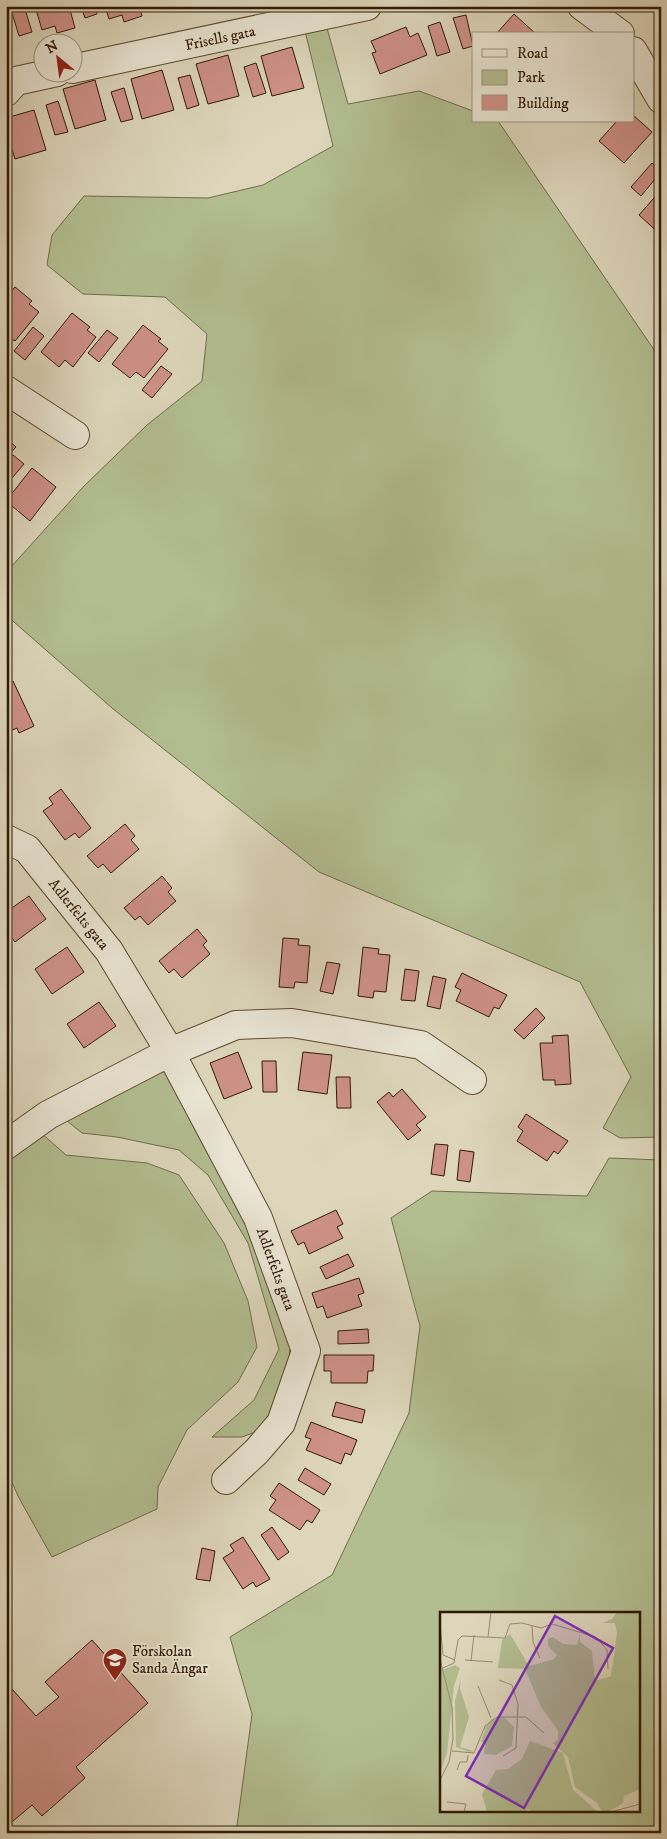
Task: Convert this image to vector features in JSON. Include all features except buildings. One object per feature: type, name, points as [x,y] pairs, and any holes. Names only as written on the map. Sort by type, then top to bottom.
[{"type":"street","name":"Frisells gata","points":[[82,67],[367,6]]},
{"type":"street","points":[[582,6],[617,32]]},
{"type":"street","points":[[634,53],[661,99]]},
{"type":"street","points":[[6,92],[16,81],[32,77]]},
{"type":"street","points":[[6,390],[75,435]]},
{"type":"street","name":"Adlerfelts gata","points":[[6,839],[27,849],[109,951],[170,1052],[258,1218],[306,1351],[281,1423],[257,1451],[226,1480]]},
{"type":"street","points":[[6,1145],[48,1115],[170,1052],[236,1025],[292,1023],[421,1045],[472,1080]]},
{"type":"green space","points":[[327,28],[348,104],[419,91],[472,111],[472,122],[499,122],[661,360],[661,1137],[620,1138],[603,1128],[631,1077],[580,982],[319,872],[112,708],[6,615],[6,564],[11,567],[83,487],[147,425],[202,381],[207,334],[165,297],[83,294],[47,265],[52,235],[84,196],[208,198],[263,185],[333,146],[305,31]]},
{"type":"green space","points":[[155,1070],[168,1073],[258,1243],[290,1346],[288,1377],[276,1410],[258,1431],[242,1437],[212,1437],[254,1400],[279,1349],[248,1243],[208,1175],[179,1150],[117,1137],[82,1133],[61,1116]]},
{"type":"green space","points":[[40,1132],[66,1155],[147,1163],[179,1175],[224,1243],[248,1301],[257,1347],[238,1382],[187,1430],[158,1487],[157,1509],[52,1557],[19,1498],[6,1469],[6,1158]]},
{"type":"green space","points":[[609,1158],[661,1160],[661,1833],[236,1833],[252,1714],[230,1637],[332,1575],[409,1413],[420,1326],[391,1218],[432,1191],[587,1196]]},
{"type":"place","name":"Förskolan Sanda Ängar","points":[[115,1681]]}]
